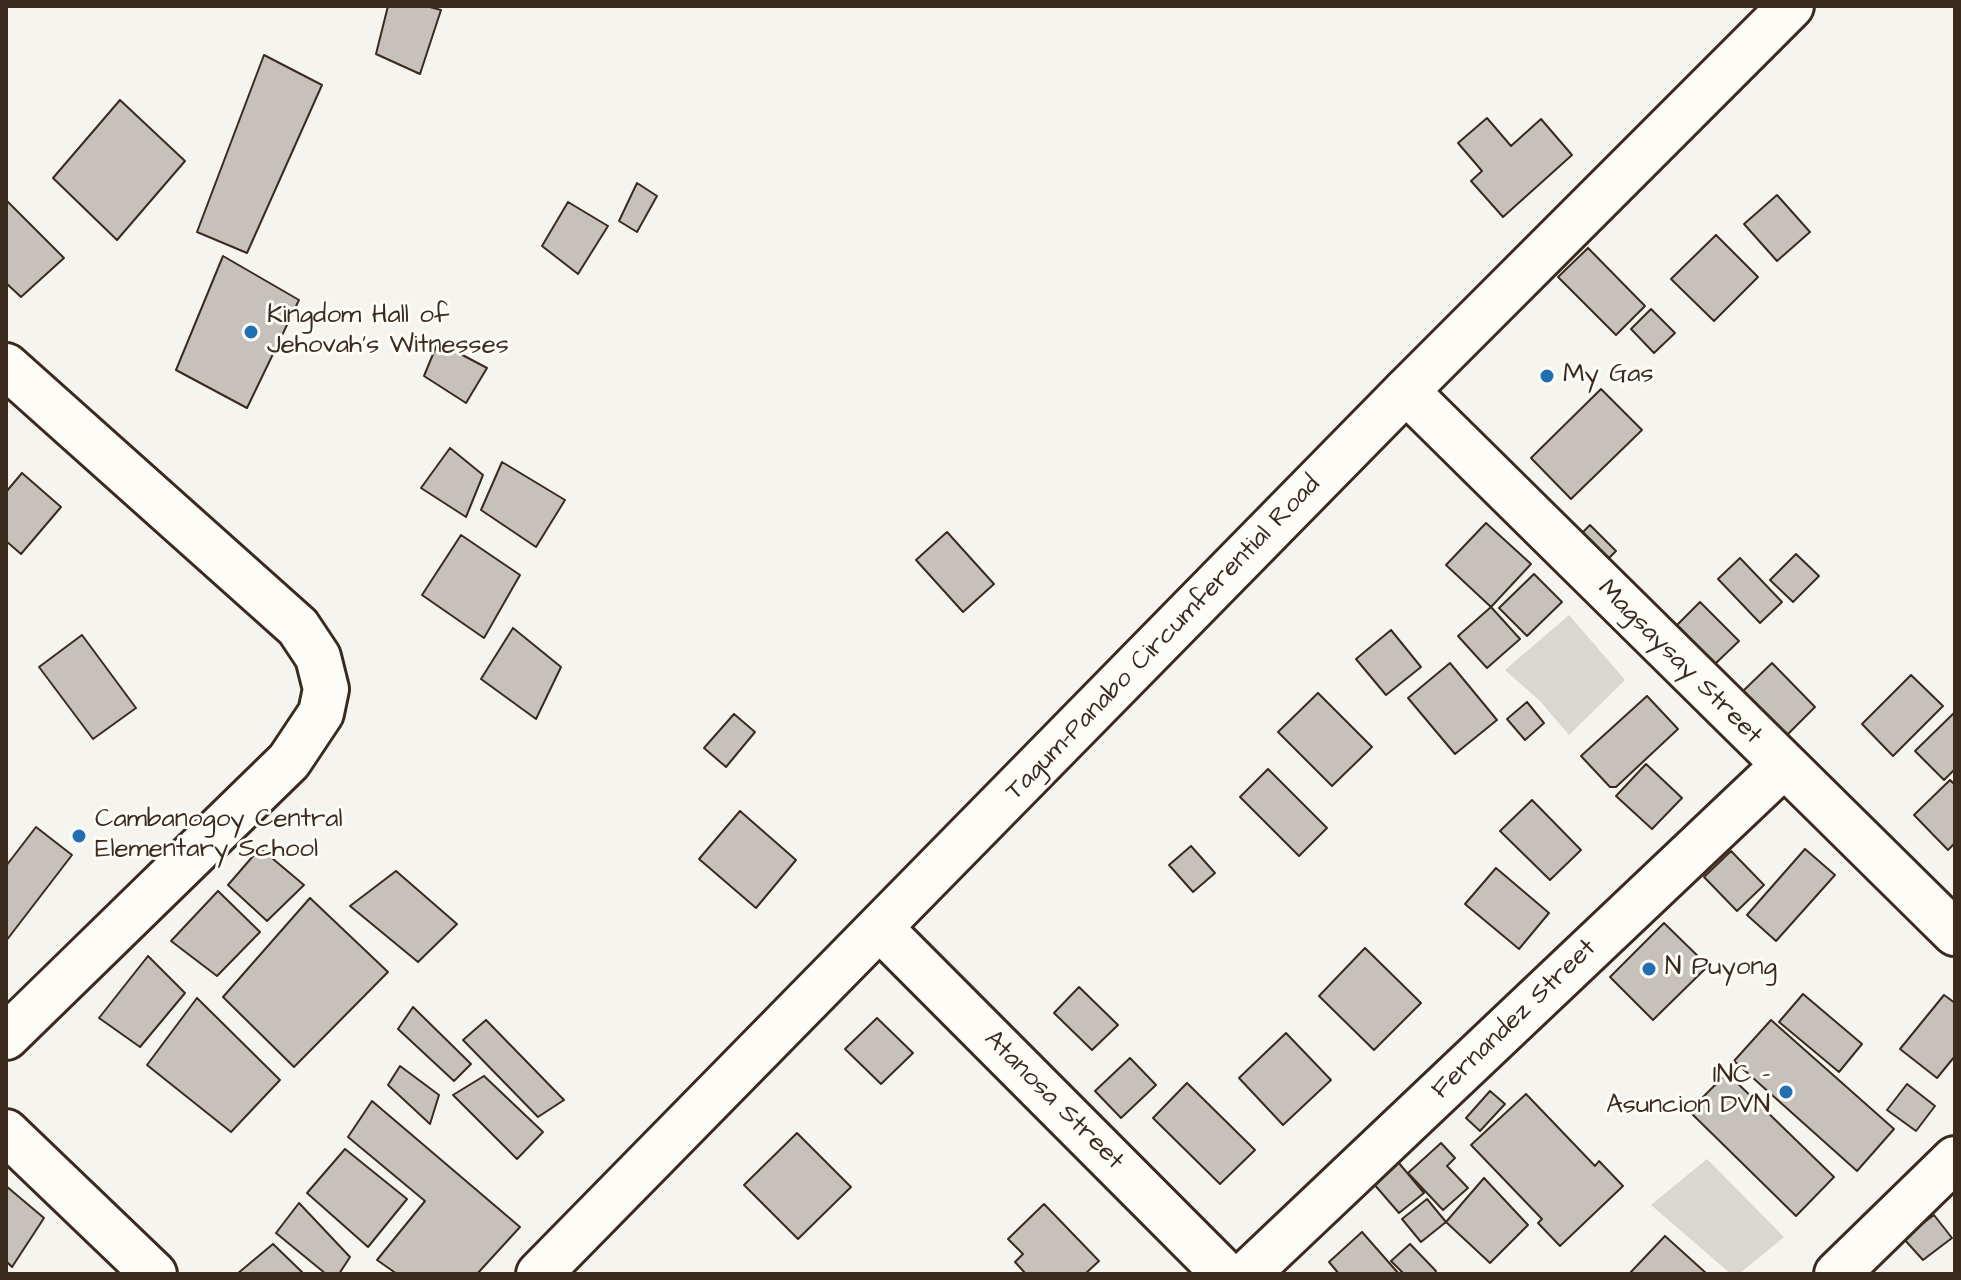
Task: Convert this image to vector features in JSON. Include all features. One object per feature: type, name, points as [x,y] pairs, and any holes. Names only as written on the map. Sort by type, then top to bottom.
[{"type":"main road","name":"Tagum-Panabo Circumferential Road","points":[[539,1274],[1406,391],[1791,6]]},
{"type":"main road","points":[[6,366],[298,627],[318,657],[326,689],[321,713],[289,761],[6,1037]]},
{"type":"main road","name":"Magsaysay Street","points":[[1406,391],[1955,933]]},
{"type":"main road","name":"Fernandez Street","points":[[1247,1274],[1783,766]]},
{"type":"main road","name":"Atanosa Street","points":[[880,928],[1225,1274]]},
{"type":"main road","points":[[6,1132],[154,1274]]},
{"type":"main road","points":[[1837,1274],[1955,1159]]},
{"type":"shaded area","points":[[1569,615],[1625,680],[1569,735],[1540,701],[1505,670]]},
{"type":"shaded area","points":[[1707,1159],[1784,1237],[1739,1274],[1731,1274],[1651,1205]]},
{"type":"building","points":[[388,6],[426,6],[441,10],[420,74],[376,54]]},
{"type":"building","points":[[264,55],[322,85],[247,253],[197,232]]},
{"type":"building","points":[[120,100],[185,161],[117,240],[53,178]]},
{"type":"building","points":[[1487,118],[1511,146],[1541,119],[1572,155],[1503,217],[1471,181],[1482,171],[1458,143]]},
{"type":"building","points":[[637,183],[657,196],[637,232],[619,221]]},
{"type":"building","points":[[1777,195],[1810,232],[1777,261],[1744,224]]},
{"type":"building","points":[[6,200],[64,258],[21,297],[6,283]]},
{"type":"building","points":[[568,202],[608,226],[578,274],[542,246]]},
{"type":"building","points":[[1716,235],[1758,277],[1714,321],[1671,279]]},
{"type":"building","points":[[1588,248],[1645,306],[1616,335],[1558,277]]},
{"type":"building","points":[[223,256],[299,300],[247,408],[176,370]]},
{"type":"building","points":[[1651,309],[1675,333],[1654,353],[1631,329]]},
{"type":"building","points":[[438,342],[487,368],[466,403],[424,376]]},
{"type":"building","points":[[1601,389],[1642,430],[1571,499],[1531,458]]},
{"type":"building","points":[[450,448],[483,475],[466,517],[421,488]]},
{"type":"building","points":[[502,462],[565,500],[536,547],[481,510]]},
{"type":"building","points":[[22,473],[61,507],[21,554],[6,541],[6,492]]},
{"type":"building","points":[[1486,523],[1531,564],[1491,607],[1446,565]]},
{"type":"building","points":[[1590,525],[1616,551],[1599,568],[1573,542]]},
{"type":"building","points":[[947,532],[994,584],[963,612],[916,560]]},
{"type":"building","points":[[461,535],[520,575],[484,638],[422,595]]},
{"type":"building","points":[[1796,554],[1819,576],[1793,602],[1770,580]]},
{"type":"building","points":[[1740,558],[1782,602],[1760,623],[1718,579]]},
{"type":"building","points":[[1534,574],[1562,602],[1527,636],[1499,608]]},
{"type":"building","points":[[1700,602],[1739,641],[1715,664],[1677,625]]},
{"type":"building","points":[[1491,607],[1520,639],[1487,668],[1458,636]]},
{"type":"building","points":[[513,628],[561,667],[536,719],[481,679]]},
{"type":"building","points":[[1391,630],[1421,667],[1386,695],[1356,659]]},
{"type":"building","points":[[82,635],[136,708],[93,739],[39,667]]},
{"type":"building","points":[[1450,663],[1497,720],[1455,754],[1408,698]]},
{"type":"building","points":[[1772,663],[1815,707],[1784,738],[1741,693]]},
{"type":"building","points":[[1911,675],[1943,706],[1893,756],[1862,724]]},
{"type":"building","points":[[1318,693],[1372,747],[1332,786],[1278,732]]},
{"type":"building","points":[[1647,696],[1678,729],[1616,787],[1610,787],[1581,756]]},
{"type":"building","points":[[1527,702],[1544,723],[1525,740],[1507,719]]},
{"type":"building","points":[[1955,712],[1955,769],[1944,780],[1915,751]]},
{"type":"building","points":[[734,714],[755,732],[726,767],[704,748]]},
{"type":"building","points":[[1646,764],[1682,798],[1652,829],[1616,796]]},
{"type":"building","points":[[1268,769],[1327,828],[1299,856],[1240,797]]},
{"type":"building","points":[[1950,780],[1955,785],[1955,843],[1948,850],[1914,815]]},
{"type":"building","points":[[1532,800],[1581,850],[1550,880],[1500,831]]},
{"type":"building","points":[[740,811],[796,860],[756,908],[699,859]]},
{"type":"building","points":[[36,827],[72,855],[6,941],[6,866]]},
{"type":"building","points":[[1191,846],[1215,873],[1193,892],[1169,865]]},
{"type":"building","points":[[260,848],[304,885],[267,921],[228,885]]},
{"type":"building","points":[[1805,849],[1835,875],[1776,941],[1747,915]]},
{"type":"building","points":[[1731,851],[1764,885],[1737,911],[1704,877]]},
{"type":"building","points":[[1496,868],[1549,913],[1519,949],[1465,904]]},
{"type":"building","points":[[396,871],[457,924],[418,962],[350,906]]},
{"type":"building","points":[[218,891],[260,932],[217,976],[171,941]]},
{"type":"building","points":[[310,898],[388,972],[294,1067],[223,997]]},
{"type":"building","points":[[1664,923],[1708,966],[1653,1020],[1610,977]]},
{"type":"building","points":[[1365,948],[1421,1003],[1374,1050],[1319,996]]},
{"type":"building","points":[[148,956],[185,993],[140,1047],[99,1018]]},
{"type":"building","points":[[1079,987],[1118,1025],[1092,1050],[1054,1013]]},
{"type":"building","points":[[1803,994],[1862,1044],[1839,1072],[1779,1022]]},
{"type":"building","points":[[1944,995],[1955,1003],[1955,1056],[1937,1078],[1900,1049]]},
{"type":"building","points":[[197,998],[280,1080],[231,1132],[147,1065]]},
{"type":"building","points":[[413,1007],[471,1064],[454,1081],[398,1029]]},
{"type":"building","points":[[877,1018],[913,1053],[881,1084],[845,1049]]},
{"type":"building","points":[[486,1020],[564,1100],[538,1117],[463,1040]]},
{"type":"building","points":[[1771,1020],[1894,1129],[1857,1171],[1734,1061]]},
{"type":"building","points":[[1286,1033],[1331,1080],[1283,1125],[1239,1078]]},
{"type":"building","points":[[1130,1058],[1156,1085],[1121,1118],[1095,1091]]},
{"type":"building","points":[[400,1066],[439,1095],[430,1124],[388,1085]]},
{"type":"building","points":[[1727,1073],[1834,1177],[1796,1216],[1689,1111]]},
{"type":"building","points":[[484,1076],[543,1132],[517,1159],[453,1095]]},
{"type":"building","points":[[1187,1083],[1255,1150],[1220,1184],[1153,1118]]},
{"type":"building","points":[[1907,1084],[1935,1106],[1916,1131],[1887,1110]]},
{"type":"building","points":[[1490,1091],[1505,1104],[1480,1131],[1466,1118]]},
{"type":"building","points":[[1526,1094],[1595,1166],[1599,1161],[1623,1186],[1560,1246],[1538,1223],[1542,1219],[1471,1145]]},
{"type":"building","points":[[372,1101],[520,1227],[477,1274],[397,1274],[377,1260],[425,1201],[348,1137]]},
{"type":"building","points":[[797,1133],[851,1187],[798,1239],[744,1185]]},
{"type":"building","points":[[1441,1143],[1455,1158],[1447,1166],[1468,1188],[1443,1210],[1408,1173]]},
{"type":"building","points":[[345,1149],[407,1199],[368,1247],[307,1193]]},
{"type":"building","points":[[1398,1162],[1424,1193],[1399,1213],[1373,1183]]},
{"type":"building","points":[[1484,1178],[1528,1225],[1490,1263],[1446,1222]]},
{"type":"building","points":[[6,1186],[44,1218],[12,1267],[6,1261]]},
{"type":"building","points":[[1427,1199],[1446,1222],[1421,1242],[1402,1219]]},
{"type":"building","points":[[299,1203],[350,1257],[339,1274],[326,1274],[276,1233]]},
{"type":"building","points":[[1044,1204],[1099,1261],[1085,1274],[1026,1274],[1015,1262],[1023,1254],[1008,1239]]},
{"type":"building","points":[[1934,1215],[1952,1238],[1923,1260],[1903,1238]]},
{"type":"building","points":[[1362,1232],[1399,1274],[1339,1274],[1329,1262]]},
{"type":"building","points":[[1665,1236],[1707,1274],[1629,1274]]},
{"type":"building","points":[[273,1244],[304,1274],[237,1274]]},
{"type":"building","points":[[1410,1244],[1436,1271],[1434,1274],[1404,1274],[1391,1261]]},
{"type":"place","name":"Kingdom Hall of Jehovah's Witnesses","points":[[251,332]]},
{"type":"place","name":"My Gas","points":[[1547,376]]},
{"type":"place","name":"Cambanogoy Central Elementary School","points":[[79,836]]},
{"type":"place","name":"N Puyong","points":[[1649,969]]},
{"type":"place","name":"INC - Asuncion DVN","points":[[1786,1092]]}]
